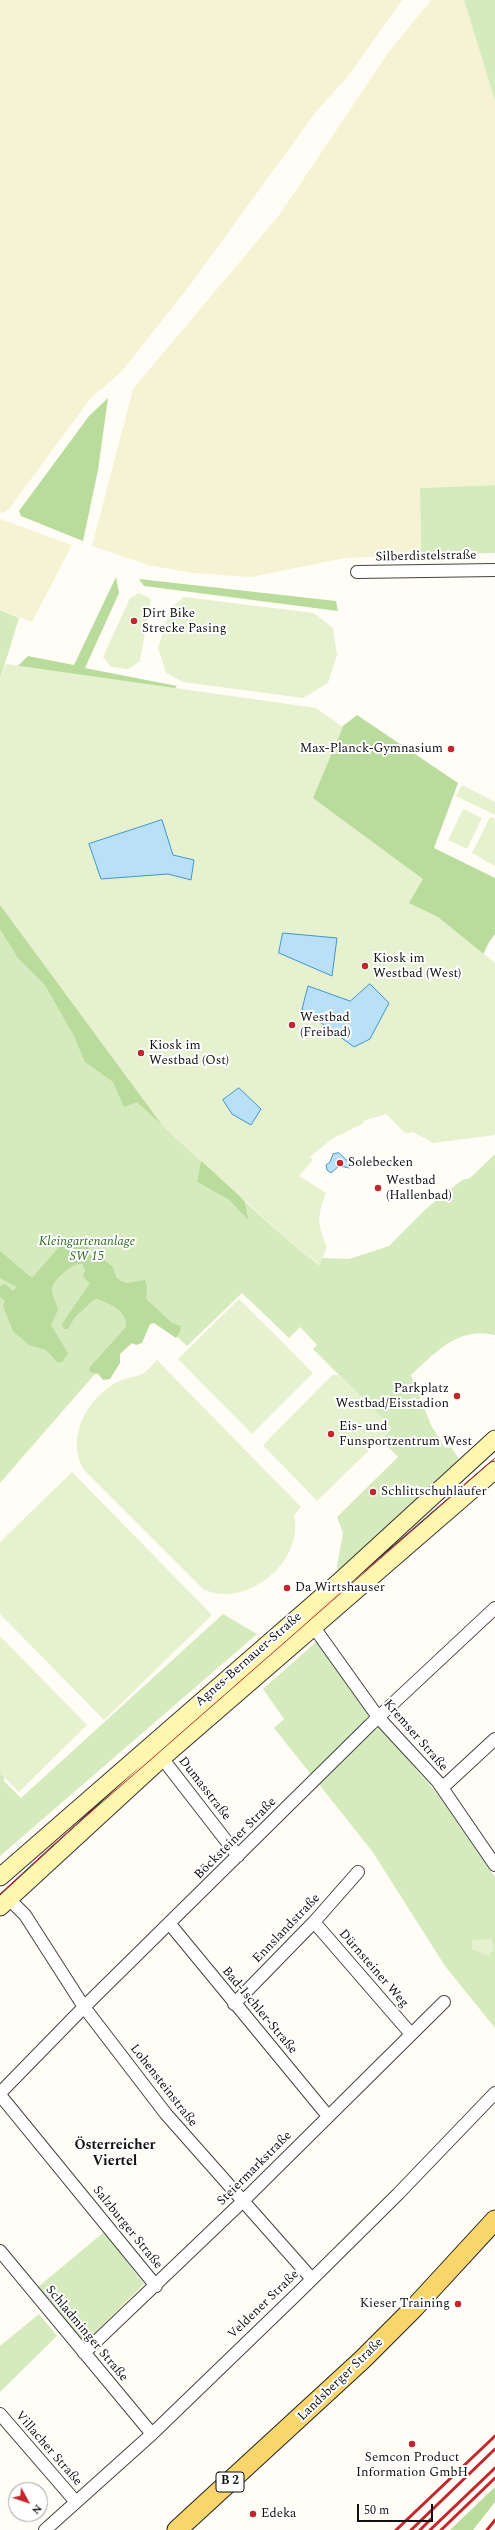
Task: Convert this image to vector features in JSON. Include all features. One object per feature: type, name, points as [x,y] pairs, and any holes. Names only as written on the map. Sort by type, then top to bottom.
[{"type":"main road","name":"Agnes-Bernauer-Straße","points":[[0,1877],[339,1582],[495,1439]]},
{"type":"main road","name":"Agnes-Bernauer-Straße","points":[[4,1903],[162,1758],[495,1470]]},
{"type":"main road","name":"Landsberger Straße","points":[[177,2530],[354,2367],[414,2308],[495,2220]]},
{"type":"street","name":"Silberdistelstraße","points":[[357,572],[495,570]]},
{"type":"street","name":"Böcksteiner Straße","points":[[0,2094],[84,2007],[378,1717],[495,1608]]},
{"type":"street","name":"Kremser Straße","points":[[313,1626],[378,1717],[442,1788],[495,1865]]},
{"type":"street","points":[[442,1788],[495,1739]]},
{"type":"street","name":"Dumasstraße","points":[[162,1758],[238,1856]]},
{"type":"street","name":"Ennslandstraße","points":[[234,2004],[314,1922],[358,1872]]},
{"type":"street","name":"Lohensteinstraße","points":[[4,1903],[25,1914],[84,2007],[168,2117],[312,2279]]},
{"type":"street","name":"Dürnsteiner Weg","points":[[314,1922],[412,2034]]},
{"type":"street","name":"Bad-Ischler-Straße","points":[[169,1924],[328,2116]]},
{"type":"street","name":"Steiermarkstraße","points":[[84,2353],[156,2286],[444,2002]]},
{"type":"street","name":"Veldener Straße","points":[[45,2530],[152,2434],[312,2279],[398,2194],[495,2092]]},
{"type":"street","name":"Salzburger Straße","points":[[0,2094],[156,2286]]},
{"type":"street","name":"Schladminger Straße","points":[[0,2251],[152,2434]]},
{"type":"street","name":"Villacher Straße","points":[[0,2414],[76,2502]]},
{"type":"shaded area","points":[[0,0],[402,0],[348,76],[315,113],[190,285],[122,371],[90,399],[9,509],[3,513],[0,512]]},
{"type":"shaded area","points":[[431,0],[464,0],[495,101],[495,485],[420,488],[421,555],[345,558],[251,577],[192,573],[148,565],[92,546],[133,389],[280,214],[388,53]]},
{"type":"shaded area","points":[[0,519],[72,545],[32,622],[0,610]]},
{"type":"green space","points":[[464,0],[495,0],[495,101]]},
{"type":"green space","points":[[108,398],[98,470],[83,541],[21,516],[19,511],[89,416]]},
{"type":"green space","points":[[495,485],[495,553],[421,555],[420,488]]},
{"type":"green space","points":[[116,577],[119,593],[85,668],[177,686],[172,692],[0,683],[28,656],[74,665]]},
{"type":"green space","points":[[139,579],[336,601],[338,611],[144,586]]},
{"type":"green space","name":"Dirt Bike Strecke Pasing","points":[[139,593],[151,599],[140,661],[129,669],[111,667],[103,657],[130,598]]},
{"type":"green space","points":[[184,597],[314,613],[333,628],[337,655],[328,683],[303,698],[183,682],[166,673],[158,648],[170,609]]},
{"type":"green space","points":[[0,610],[19,618],[0,680]]},
{"type":"green space","name":"Westbad (Freibad)","points":[[6,664],[316,708],[343,727],[313,798],[423,879],[409,903],[438,917],[495,963],[495,1135],[433,1143],[413,1132],[405,1133],[386,1114],[363,1121],[364,1123],[332,1139],[310,1157],[313,1160],[299,1176],[326,1193],[319,1220],[321,1232],[327,1247],[320,1265],[292,1244],[162,1125],[0,905],[0,680]]},
{"type":"green space","points":[[357,715],[458,783],[434,848],[495,878],[495,934],[489,942],[475,972],[293,798],[321,743]]},
{"type":"green space","points":[[462,785],[495,802],[495,815],[456,796]]},
{"type":"green space","points":[[463,809],[482,818],[467,849],[448,840]]},
{"type":"green space","points":[[490,817],[495,819],[495,866],[472,853]]},
{"type":"green space","points":[[0,894],[245,1202],[248,1220],[229,1200],[197,1182],[202,1155],[162,1125],[137,1102],[124,1107],[113,1082],[85,1062],[74,1036],[45,985],[18,958],[0,929]]},
{"type":"green space","name":"Kleingartenanlage SW 15","points":[[0,905],[162,1125],[201,1161],[197,1182],[229,1200],[247,1219],[245,1202],[292,1244],[319,1265],[323,1258],[349,1259],[389,1246],[428,1207],[462,1180],[470,1178],[495,1154],[495,1335],[482,1333],[470,1334],[459,1338],[439,1350],[411,1375],[431,1425],[445,1448],[451,1447],[463,1465],[338,1580],[337,1565],[343,1533],[337,1517],[398,1457],[381,1440],[392,1428],[313,1349],[317,1345],[300,1327],[289,1338],[242,1293],[187,1346],[149,1312],[0,1483]]},
{"type":"green space","name":"Kleingartenanlage SW 15","points":[[74,1236],[113,1267],[116,1277],[121,1281],[127,1283],[145,1280],[147,1286],[146,1299],[172,1323],[181,1326],[180,1332],[176,1338],[154,1323],[150,1324],[142,1343],[136,1345],[132,1343],[120,1354],[120,1363],[110,1379],[103,1380],[98,1374],[90,1372],[89,1368],[126,1327],[126,1321],[121,1311],[96,1298],[75,1317],[68,1329],[64,1329],[62,1324],[90,1283],[83,1277],[85,1270],[82,1264],[78,1264],[64,1272],[53,1285],[52,1289],[52,1294],[58,1310],[51,1325],[68,1353],[63,1361],[58,1363],[46,1350],[29,1345],[13,1331],[3,1306],[5,1301],[0,1297],[0,1286],[5,1284],[13,1291],[17,1287],[0,1278],[0,1251],[32,1278],[67,1238]]},
{"type":"green space","points":[[239,1299],[313,1373],[252,1434],[178,1359]]},
{"type":"green space","points":[[157,1360],[301,1507],[294,1515],[295,1533],[290,1549],[281,1565],[268,1578],[253,1587],[236,1593],[219,1594],[203,1589],[84,1470],[79,1458],[77,1445],[78,1432],[88,1408],[106,1389],[123,1379],[138,1376],[144,1373]]},
{"type":"green space","name":"Eis- und Funsportzentrum West","points":[[332,1375],[340,1375],[392,1428],[317,1501],[263,1445]]},
{"type":"green space","points":[[72,1472],[212,1615],[104,1720],[0,1614],[0,1542]]},
{"type":"green space","points":[[223,1614],[257,1634],[0,1856],[0,1773],[4,1777],[4,1781],[21,1798]]},
{"type":"green space","points":[[0,1636],[87,1725],[19,1792],[0,1773]]},
{"type":"green space","points":[[316,1642],[320,1642],[375,1721],[439,1796],[495,1877],[495,2028],[445,1966],[372,1851],[274,1728],[284,1719],[263,1689]]},
{"type":"green space","points":[[491,1939],[494,1948],[489,1956],[472,1949],[472,1940]]},
{"type":"green space","points":[[104,2232],[144,2284],[85,2343],[38,2287]]},
{"type":"green space","points":[[39,2314],[57,2336],[0,2392],[0,2346]]},
{"type":"green space","points":[[495,2487],[495,2502],[473,2530],[450,2530]]},
{"type":"water","points":[[162,820],[173,855],[194,860],[191,880],[168,874],[101,879],[89,844]]},
{"type":"water","points":[[283,933],[337,938],[332,976],[279,953]]},
{"type":"water","points":[[370,984],[389,1003],[370,1039],[354,1047],[302,1009],[308,986],[350,1001]]},
{"type":"water","points":[[239,1088],[261,1109],[251,1125],[232,1114],[223,1100]]},
{"type":"water","name":"Solebecken","points":[[339,1153],[352,1165],[350,1168],[339,1166],[331,1173],[327,1170],[326,1165],[330,1162],[333,1154]]},
{"type":"tram line","points":[[0,1894],[51,1847],[495,1458]]},
{"type":"railway","points":[[396,2530],[495,2436]]},
{"type":"railway","points":[[411,2530],[495,2449]]},
{"type":"railway","points":[[430,2530],[495,2468]]},
{"type":"railway","points":[[441,2530],[495,2478]]},
{"type":"railway","points":[[420,2530],[431,2519]]},
{"type":"railway","points":[[487,2530],[495,2520]]},
{"type":"place","name":"Dirt Bike Strecke Pasing","points":[[134,621]]},
{"type":"place","name":"Max-Planck-Gymnasium","points":[[451,749]]},
{"type":"place","name":"Kiosk im Westbad (West)","points":[[365,966]]},
{"type":"place","name":"Westbad (Freibad)","points":[[292,1025]]},
{"type":"place","name":"Kiosk im Westbad (Ost)","points":[[141,1053]]},
{"type":"place","name":"Solebecken","points":[[340,1163]]},
{"type":"place","name":"Westbad (Hallenbad)","points":[[378,1188]]},
{"type":"place","name":"Parkplatz Westbad/Eisstadion","points":[[457,1396]]},
{"type":"place","name":"Eis- und Funsportzentrum West","points":[[331,1434]]},
{"type":"place","name":"Schlittschuhläufer","points":[[373,1492]]},
{"type":"place","name":"Da Wirtshauser","points":[[287,1588]]},
{"type":"place","name":"Kieser Training","points":[[458,2304]]},
{"type":"place","name":"Semcon Product Information GmbH","points":[[412,2444]]},
{"type":"place","name":"Edeka","points":[[253,2514]]},
{"type":"district","name":"Österreicher Viertel","points":[[115,2154]]}]
